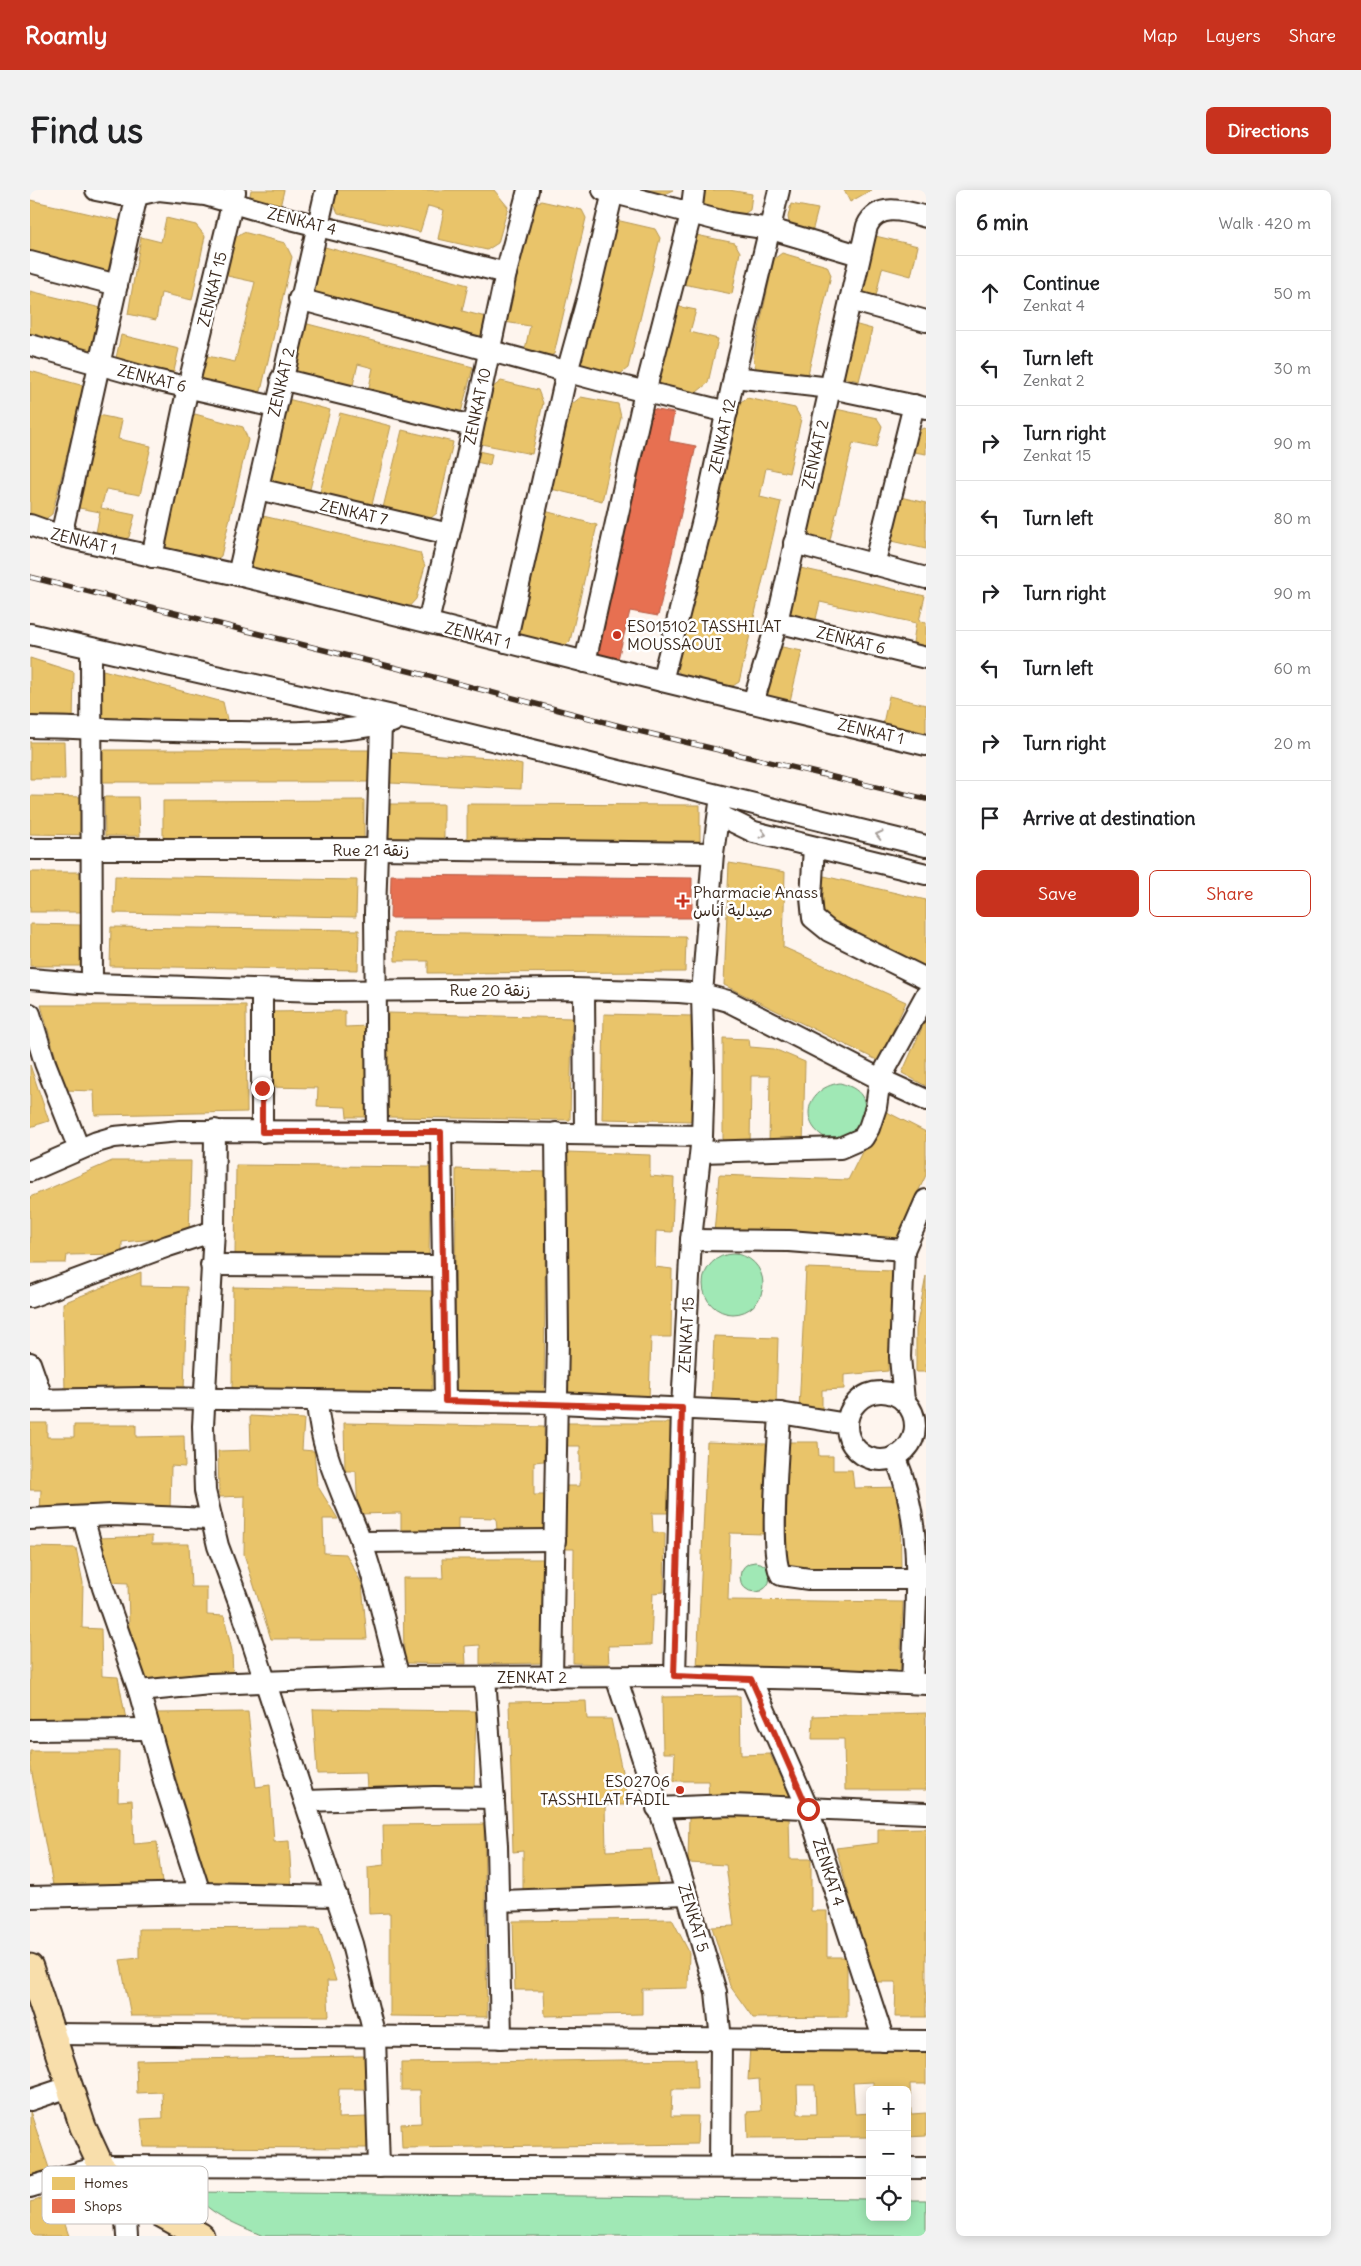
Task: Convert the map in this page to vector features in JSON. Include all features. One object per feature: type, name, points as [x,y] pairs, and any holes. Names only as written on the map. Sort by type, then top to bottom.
[{"type":"main road","points":[[30,1967],[37,2012],[52,2034],[83,2127],[101,2166]]},
{"type":"main road","points":[[179,2224],[201,2236]]},
{"type":"street","name":"ZENKAT 4","points":[[96,190],[121,195],[138,192],[169,191],[234,197],[317,225],[506,273]]},
{"type":"street","name":"ZENKAT 2","points":[[238,575],[299,300],[326,190]]},
{"type":"street","name":"ZENKAT 10","points":[[428,622],[506,273],[528,190]]},
{"type":"street","points":[[585,662],[645,392],[691,214],[694,190]]},
{"type":"street","name":"ZENKAT 12","points":[[662,681],[706,508],[734,377],[779,190]]},
{"type":"street","points":[[506,642],[568,372],[590,293],[608,191],[691,214],[771,229],[859,255]]},
{"type":"street","points":[[61,536],[138,192]]},
{"type":"street","name":"ZENKAT 15","points":[[152,557],[188,387],[234,197]]},
{"type":"street","name":"ZENKAT 2","points":[[754,703],[777,622],[831,388],[859,255],[870,219],[882,211],[908,212],[926,217]]},
{"type":"street","points":[[30,262],[117,285]]},
{"type":"street","points":[[299,300],[568,372],[727,412]]},
{"type":"street","points":[[850,300],[926,321]]},
{"type":"street","name":"ZENKAT 6","points":[[30,344],[98,364],[275,407]]},
{"type":"street","points":[[734,377],[831,388],[920,406],[874,565]]},
{"type":"street","points":[[281,379],[472,426]]},
{"type":"street","name":"ZENKAT 7","points":[[258,489],[449,534]]},
{"type":"street","name":"ZENKAT 1","points":[[30,526],[61,536],[238,575],[926,745]]},
{"type":"street","points":[[794,543],[926,578]]},
{"type":"street","name":"ZENKAT 6","points":[[777,622],[926,658]]},
{"type":"street","points":[[30,634],[406,719],[720,806],[926,846]]},
{"type":"street","points":[[91,649],[92,984]]},
{"type":"street","points":[[30,727],[157,732],[283,733],[346,730],[406,719]]},
{"type":"street","points":[[377,1131],[375,991],[376,849],[381,724]]},
{"type":"street","points":[[720,806],[754,832],[926,874]]},
{"type":"street","name":"ZENKAT 15","points":[[674,1676],[682,1408],[691,1240],[701,1144],[704,1073],[702,994],[713,853],[720,806]]},
{"type":"street","points":[[814,847],[811,903],[813,918],[829,931],[926,979]]},
{"type":"street","name":"Rue 21 زنقة","points":[[30,849],[376,849],[713,853]]},
{"type":"street","name":"Rue 20 زنقة","points":[[30,979],[92,984],[170,985],[262,990],[584,990],[702,994],[728,1001],[880,1079],[926,1100]]},
{"type":"street","points":[[262,990],[262,1132]]},
{"type":"street","points":[[584,990],[585,1134]]},
{"type":"street","points":[[30,1171],[79,1149],[114,1137],[136,1133],[215,1130],[262,1132],[556,1133],[803,1150],[840,1148],[853,1144],[863,1138],[876,1107],[880,1079],[926,995]]},
{"type":"street","points":[[30,1014],[45,1063],[79,1149]]},
{"type":"street","points":[[215,1130],[214,1231],[204,1399],[203,1456],[210,1519],[352,1944],[375,2037],[379,2167]]},
{"type":"street","points":[[441,1132],[445,1401]]},
{"type":"street","points":[[552,1677],[557,1403],[556,1133]]},
{"type":"street","points":[[904,1401],[887,1392],[868,1394],[853,1406],[847,1424],[850,1441],[862,1454],[878,1460],[895,1456],[909,1444],[920,1427],[904,1401],[900,1357],[904,1250],[926,1200]]},
{"type":"street","points":[[30,1297],[214,1231]]},
{"type":"street","points":[[691,1240],[789,1241],[904,1250]]},
{"type":"street","points":[[211,1265],[443,1266]]},
{"type":"street","points":[[30,1363],[36,1400],[143,1398],[557,1403],[780,1412],[847,1424]]},
{"type":"street","points":[[317,1401],[320,1433],[361,1542],[399,1677]]},
{"type":"street","points":[[780,1412],[775,1528],[778,1569],[782,1577],[916,1579]]},
{"type":"street","points":[[895,1456],[910,1498],[915,1520],[919,1684]]},
{"type":"street","points":[[30,1519],[145,1516],[210,1519]]},
{"type":"street","points":[[84,1517],[104,1588],[139,1691],[200,1893]]},
{"type":"street","points":[[361,1542],[555,1540]]},
{"type":"street","name":"ZENKAT 2","points":[[139,1691],[210,1684],[399,1677],[674,1676],[821,1679],[919,1684]]},
{"type":"street","points":[[485,1677],[499,1901],[501,2038]]},
{"type":"street","name":"ZENKAT 5","points":[[616,1677],[657,1808],[687,1894],[716,1992],[721,2040],[720,2167]]},
{"type":"street","name":"ZENKAT 4","points":[[751,1679],[808,1809],[884,2041]]},
{"type":"street","points":[[30,1730],[149,1729]]},
{"type":"street","points":[[305,1801],[434,1797],[494,1798]]},
{"type":"street","points":[[657,1808],[731,1805],[926,1813]]},
{"type":"street","points":[[30,1898],[200,1893],[337,1896]]},
{"type":"street","points":[[499,1901],[687,1894]]},
{"type":"street","points":[[52,2034],[926,2041]]},
{"type":"street","points":[[30,2100],[69,2087]]},
{"type":"street","points":[[208,2166],[866,2168]]},
{"type":"street","points":[[911,2168],[926,2168]]},
{"type":"street","points":[[30,2187],[42,2183]]},
{"type":"green space","points":[[840,1083],[855,1089],[860,1094],[865,1104],[865,1119],[863,1127],[834,1141],[822,1136],[814,1128],[809,1110],[812,1101],[818,1093],[828,1086]]},
{"type":"green space","points":[[733,1254],[749,1259],[754,1263],[758,1268],[763,1284],[758,1300],[754,1305],[749,1309],[733,1314],[717,1309],[712,1305],[708,1300],[703,1284],[708,1268],[712,1263],[717,1259]]},
{"type":"green space","points":[[755,1562],[761,1563],[769,1571],[769,1583],[761,1591],[755,1592],[749,1591],[741,1583],[740,1577],[741,1571],[749,1563]]},
{"type":"green space","points":[[208,2192],[866,2199],[866,2221],[911,2221],[911,2200],[926,2200],[926,2236],[263,2236],[234,2223],[208,2207]]},
{"type":"building: Homes","points":[[251,190],[284,190],[279,211],[253,204],[250,195]]},
{"type":"building: Homes","points":[[336,190],[494,190],[508,207],[498,243],[487,250],[438,239],[444,210],[428,206],[420,232],[338,213],[333,202]]},
{"type":"building: Homes","points":[[619,190],[673,190],[655,198]]},
{"type":"building: Homes","points":[[705,190],[729,190],[752,194],[750,210],[739,217],[706,211],[703,202]]},
{"type":"building: Homes","points":[[844,190],[871,190],[850,202]]},
{"type":"building: Homes","points":[[30,200],[121,221],[111,267],[102,275],[30,258]]},
{"type":"building: Homes","points":[[541,201],[582,210],[586,218],[554,354],[543,359],[524,354],[530,326],[504,322],[531,205]]},
{"type":"building: Homes","points":[[791,204],[818,209],[812,232],[790,227],[788,217]]},
{"type":"building: Homes","points":[[166,218],[196,225],[205,236],[192,300],[161,293],[156,320],[128,314],[141,237],[161,242]]},
{"type":"building: Homes","points":[[616,220],[655,229],[660,238],[628,368],[619,375],[580,366],[575,354]]},
{"type":"building: Homes","points":[[243,232],[285,243],[292,257],[261,391],[251,398],[206,387],[199,377],[203,355],[235,362],[255,282],[223,275],[232,240]]},
{"type":"building: Homes","points":[[696,235],[735,243],[740,252],[732,294],[678,283],[689,241]]},
{"type":"building: Homes","points":[[871,235],[918,246],[911,276],[882,268],[876,296],[857,291]]},
{"type":"building: Homes","points":[[321,246],[468,285],[462,311],[486,317],[480,343],[310,298]]},
{"type":"building: Homes","points":[[782,253],[827,266],[831,275],[808,374],[799,380],[756,369],[753,357],[774,259]]},
{"type":"building: Homes","points":[[30,291],[101,308],[88,358],[30,343]]},
{"type":"building: Homes","points":[[671,305],[696,310],[690,332],[718,339],[708,383],[697,392],[658,384],[654,371]]},
{"type":"building: Homes","points":[[304,323],[473,367],[459,420],[367,397],[373,368],[358,364],[351,393],[291,378]]},
{"type":"building: Homes","points":[[854,324],[872,329],[859,381],[842,377]]},
{"type":"building: Homes","points":[[121,335],[179,349],[174,371],[163,378],[120,367],[116,358]]},
{"type":"building: Homes","points":[[30,371],[84,386],[52,514],[40,523],[30,520]]},
{"type":"building: Homes","points":[[501,381],[538,390],[543,403],[532,454],[481,444],[492,388]]},
{"type":"building: Homes","points":[[581,397],[618,404],[621,417],[602,501],[551,489],[572,404]]},
{"type":"building: Homes","points":[[284,398],[330,410],[309,493],[270,483],[269,471]]},
{"type":"building: Homes","points":[[747,398],[795,408],[801,419],[789,473],[766,468],[760,497],[781,502],[739,682],[728,689],[684,679],[677,670],[739,403]]},
{"type":"building: Homes","points":[[836,409],[877,418],[882,426],[876,448],[853,443],[829,544],[802,536],[828,413]]},
{"type":"building: Homes","points":[[340,413],[391,426],[371,509],[319,496]]},
{"type":"building: Homes","points":[[93,414],[122,420],[118,439],[151,446],[140,495],[106,489],[101,508],[135,515],[129,537],[121,542],[95,538],[100,512],[74,507]]},
{"type":"building: Homes","points":[[195,414],[243,427],[248,440],[221,556],[211,563],[167,555],[160,544],[185,422]]},
{"type":"building: Homes","points":[[923,428],[926,429],[926,454],[914,452],[916,433]]},
{"type":"building: Homes","points":[[402,430],[453,442],[437,513],[426,522],[382,512]]},
{"type":"building: Homes","points":[[478,451],[492,454],[490,465],[476,462]]},
{"type":"building: Homes","points":[[896,496],[926,503],[926,549],[887,540]]},
{"type":"building: Homes","points":[[541,510],[597,525],[570,641],[564,647],[517,636]]},
{"type":"building: Homes","points":[[263,516],[420,553],[425,566],[416,599],[406,610],[250,573],[245,563],[255,522]]},
{"type":"building: Homes","points":[[796,567],[925,596],[919,621],[926,622],[926,652],[912,649],[916,623],[820,602],[814,627],[786,619]]},
{"type":"building: Homes","points":[[782,647],[802,651],[789,705],[763,699],[773,652]]},
{"type":"building: Homes","points":[[30,658],[74,672],[73,723],[30,722]]},
{"type":"building: Homes","points":[[103,670],[223,702],[228,724],[102,722]]},
{"type":"building: Homes","points":[[889,696],[926,705],[926,738],[882,728]]},
{"type":"building: Homes","points":[[30,742],[64,742],[65,779],[30,779]]},
{"type":"building: Homes","points":[[102,750],[369,750],[369,782],[102,782]]},
{"type":"building: Homes","points":[[391,752],[492,758],[522,765],[521,789],[390,783]]},
{"type":"building: Homes","points":[[30,796],[88,797],[88,835],[30,834]]},
{"type":"building: Homes","points":[[104,797],[138,797],[140,836],[105,836]]},
{"type":"building: Homes","points":[[364,800],[364,839],[163,841],[163,801]]},
{"type":"building: Homes","points":[[385,804],[444,804],[444,839],[385,839]]},
{"type":"building: Homes","points":[[467,804],[700,805],[700,842],[467,841]]},
{"type":"building: Homes","points":[[729,863],[785,872],[783,947],[906,1002],[879,1061],[724,985]]},
{"type":"building: Homes","points":[[30,872],[84,872],[84,912],[30,912]]},
{"type":"building: Homes","points":[[115,876],[357,880],[356,917],[114,913]]},
{"type":"building: Homes","points":[[824,876],[926,900],[926,973],[820,918]]},
{"type":"building: Homes","points":[[30,924],[80,925],[80,966],[30,966]]},
{"type":"building: Homes","points":[[111,927],[359,930],[358,970],[110,966]]},
{"type":"building: Homes","points":[[394,933],[686,937],[685,972],[428,973],[428,961],[395,961]]},
{"type":"building: Homes","points":[[41,1005],[246,1005],[247,1112],[95,1115],[94,1091],[65,1090]]},
{"type":"building: Homes","points":[[345,1011],[345,1027],[368,1026],[368,1117],[347,1117],[346,1107],[317,1106],[318,1088],[266,1087],[268,1012]]},
{"type":"building: Homes","points":[[388,1013],[572,1018],[570,1120],[387,1117]]},
{"type":"building: Homes","points":[[604,1014],[692,1016],[693,1121],[602,1119]]},
{"type":"building: Homes","points":[[926,1019],[926,1086],[902,1073]]},
{"type":"building: Homes","points":[[723,1038],[749,1039],[750,1047],[774,1049],[805,1062],[803,1148],[769,1148],[770,1076],[751,1076],[750,1147],[723,1146]]},
{"type":"building: Homes","points":[[30,1065],[49,1121],[30,1127]]},
{"type":"building: Homes","points":[[883,1110],[926,1132],[926,1175],[894,1243],[714,1233],[719,1175],[848,1180]]},
{"type":"building: Homes","points":[[567,1152],[650,1155],[650,1176],[674,1178],[672,1232],[656,1231],[655,1267],[672,1269],[671,1337],[651,1337],[649,1401],[564,1397]]},
{"type":"building: Homes","points":[[112,1161],[191,1161],[189,1236],[122,1242],[122,1254],[67,1255],[66,1263],[30,1263],[30,1197]]},
{"type":"building: Homes","points":[[236,1165],[430,1167],[429,1259],[235,1256]]},
{"type":"building: Homes","points":[[456,1169],[546,1172],[544,1394],[455,1392]]},
{"type":"building: Homes","points":[[806,1268],[893,1271],[888,1371],[844,1375],[844,1389],[822,1390],[822,1411],[799,1409]]},
{"type":"building: Homes","points":[[141,1272],[141,1286],[187,1287],[184,1390],[65,1391],[63,1303]]},
{"type":"building: Homes","points":[[926,1276],[926,1372],[916,1372],[916,1329]]},
{"type":"building: Homes","points":[[233,1287],[433,1291],[432,1393],[232,1389]]},
{"type":"building: Homes","points":[[714,1336],[778,1338],[776,1407],[711,1406]]},
{"type":"building: Homes","points":[[250,1416],[304,1419],[302,1450],[314,1451],[317,1485],[338,1519],[323,1519],[324,1553],[346,1554],[362,1584],[367,1639],[271,1639],[244,1554],[245,1496],[219,1497],[218,1451],[251,1450]]},
{"type":"building: Homes","points":[[30,1423],[47,1423],[47,1437],[74,1437],[74,1425],[136,1425],[136,1437],[184,1436],[185,1467],[171,1466],[170,1512],[40,1515],[41,1490],[30,1490]]},
{"type":"building: Homes","points":[[344,1423],[544,1427],[544,1461],[534,1462],[534,1495],[546,1495],[545,1531],[497,1530],[496,1518],[458,1517],[458,1534],[401,1533],[401,1513],[358,1514],[356,1471],[345,1471]]},
{"type":"building: Homes","points":[[565,1423],[671,1423],[668,1513],[652,1513],[653,1532],[665,1533],[664,1592],[653,1593],[651,1645],[608,1646],[609,1664],[573,1663],[574,1549],[566,1549],[564,1486],[580,1486],[580,1446],[566,1446]]},
{"type":"building: Homes","points":[[707,1442],[766,1444],[763,1534],[730,1533],[728,1600],[903,1602],[900,1672],[697,1668]]},
{"type":"building: Homes","points":[[788,1442],[818,1442],[819,1456],[833,1456],[833,1470],[852,1470],[854,1488],[900,1487],[901,1573],[785,1572]]},
{"type":"building: Homes","points":[[152,1536],[152,1544],[189,1544],[191,1587],[207,1587],[207,1615],[224,1616],[232,1651],[233,1676],[144,1681],[123,1626],[129,1625],[128,1583],[108,1582],[107,1565],[101,1566],[99,1538]]},
{"type":"building: Homes","points":[[30,1547],[76,1548],[83,1583],[82,1628],[101,1629],[102,1676],[118,1677],[127,1725],[30,1728]]},
{"type":"building: Homes","points":[[442,1559],[543,1559],[543,1663],[480,1664],[480,1645],[465,1646],[466,1664],[404,1663],[403,1578],[443,1578]]},
{"type":"building: Homes","points":[[740,1696],[741,1755],[770,1754],[791,1798],[709,1799],[708,1781],[674,1781],[675,1753],[663,1753],[662,1697]]},
{"type":"building: Homes","points":[[586,1701],[587,1719],[611,1719],[629,1805],[605,1805],[606,1851],[651,1849],[659,1889],[523,1892],[523,1851],[513,1852],[509,1702]]},
{"type":"building: Homes","points":[[313,1709],[476,1711],[474,1789],[367,1789],[366,1773],[317,1774]]},
{"type":"building: Homes","points":[[248,1712],[256,1787],[270,1785],[274,1842],[289,1841],[292,1891],[210,1890],[156,1713]]},
{"type":"building: Homes","points":[[926,1713],[926,1790],[845,1790],[844,1739],[812,1739],[813,1716]]},
{"type":"building: Homes","points":[[30,1751],[119,1751],[118,1801],[132,1800],[134,1844],[157,1842],[162,1883],[53,1885],[30,1763]]},
{"type":"building: Homes","points":[[689,1817],[789,1817],[790,1859],[811,1859],[811,1911],[827,1911],[827,1957],[847,1957],[847,2017],[753,2018],[730,1986],[712,1927],[734,1926],[726,1865],[688,1863]]},
{"type":"building: Homes","points":[[484,1824],[487,2017],[390,2016],[390,1913],[369,1914],[368,1867],[384,1865],[383,1825]]},
{"type":"building: Homes","points":[[926,1828],[926,2017],[895,2017],[896,1982],[873,1982],[836,1848],[878,1843],[878,1829]]},
{"type":"building: Homes","points":[[672,1919],[689,1952],[688,1988],[642,1989],[642,2014],[545,2016],[544,1990],[515,1990],[513,1921]]},
{"type":"building: Homes","points":[[319,1928],[336,1981],[327,1981],[329,2016],[131,2016],[120,1960],[139,1958],[139,1929]]},
{"type":"building: Homes","points":[[750,2046],[926,2046],[926,2084],[873,2086],[873,2082],[853,2083],[855,2114],[866,2113],[866,2137],[748,2138],[747,2112],[761,2111],[759,2079],[748,2080]],"holes":[[[797,2085],[815,2085],[816,2114],[798,2114]]]},
{"type":"building: Homes","points":[[364,2056],[365,2089],[339,2089],[338,2118],[367,2117],[367,2148],[144,2147],[141,2119],[163,2118],[162,2092],[137,2093],[136,2060]]},
{"type":"building: Homes","points":[[696,2059],[697,2089],[672,2089],[671,2116],[698,2116],[697,2144],[402,2148],[401,2124],[421,2123],[420,2090],[401,2090],[401,2063]]},
{"type":"building: Homes","points":[[30,2111],[48,2166],[42,2166],[42,2173],[30,2177]]},
{"type":"building: Homes","points":[[926,2113],[926,2136],[911,2137],[911,2114]]},
{"type":"building: Homes","points":[[42,2199],[42,2224],[65,2224],[69,2236],[30,2236],[30,2202]]},
{"type":"building: Shops","points":[[652,409],[674,413],[669,441],[696,446],[658,616],[630,611],[618,659],[597,656],[644,416]]},
{"type":"building: Shops","points":[[391,875],[692,878],[692,918],[390,918]]},
{"type":"railway","points":[[30,577],[433,677],[643,732],[926,799]]},
{"type":"place","name":"ES015102 TASSHILAT MOUSSAOUI","points":[[617,635]]},
{"type":"place","name":"Pharmacie Anass صيدلية أناس","points":[[683,901]]},
{"type":"place","name":"ES02706 TASSHILAT FADIL","points":[[680,1790]]},
{"type":"route","points":[[262,1088],[262,1132],[441,1132],[445,1401],[682,1408],[674,1676],[751,1679],[808,1809]]}]
